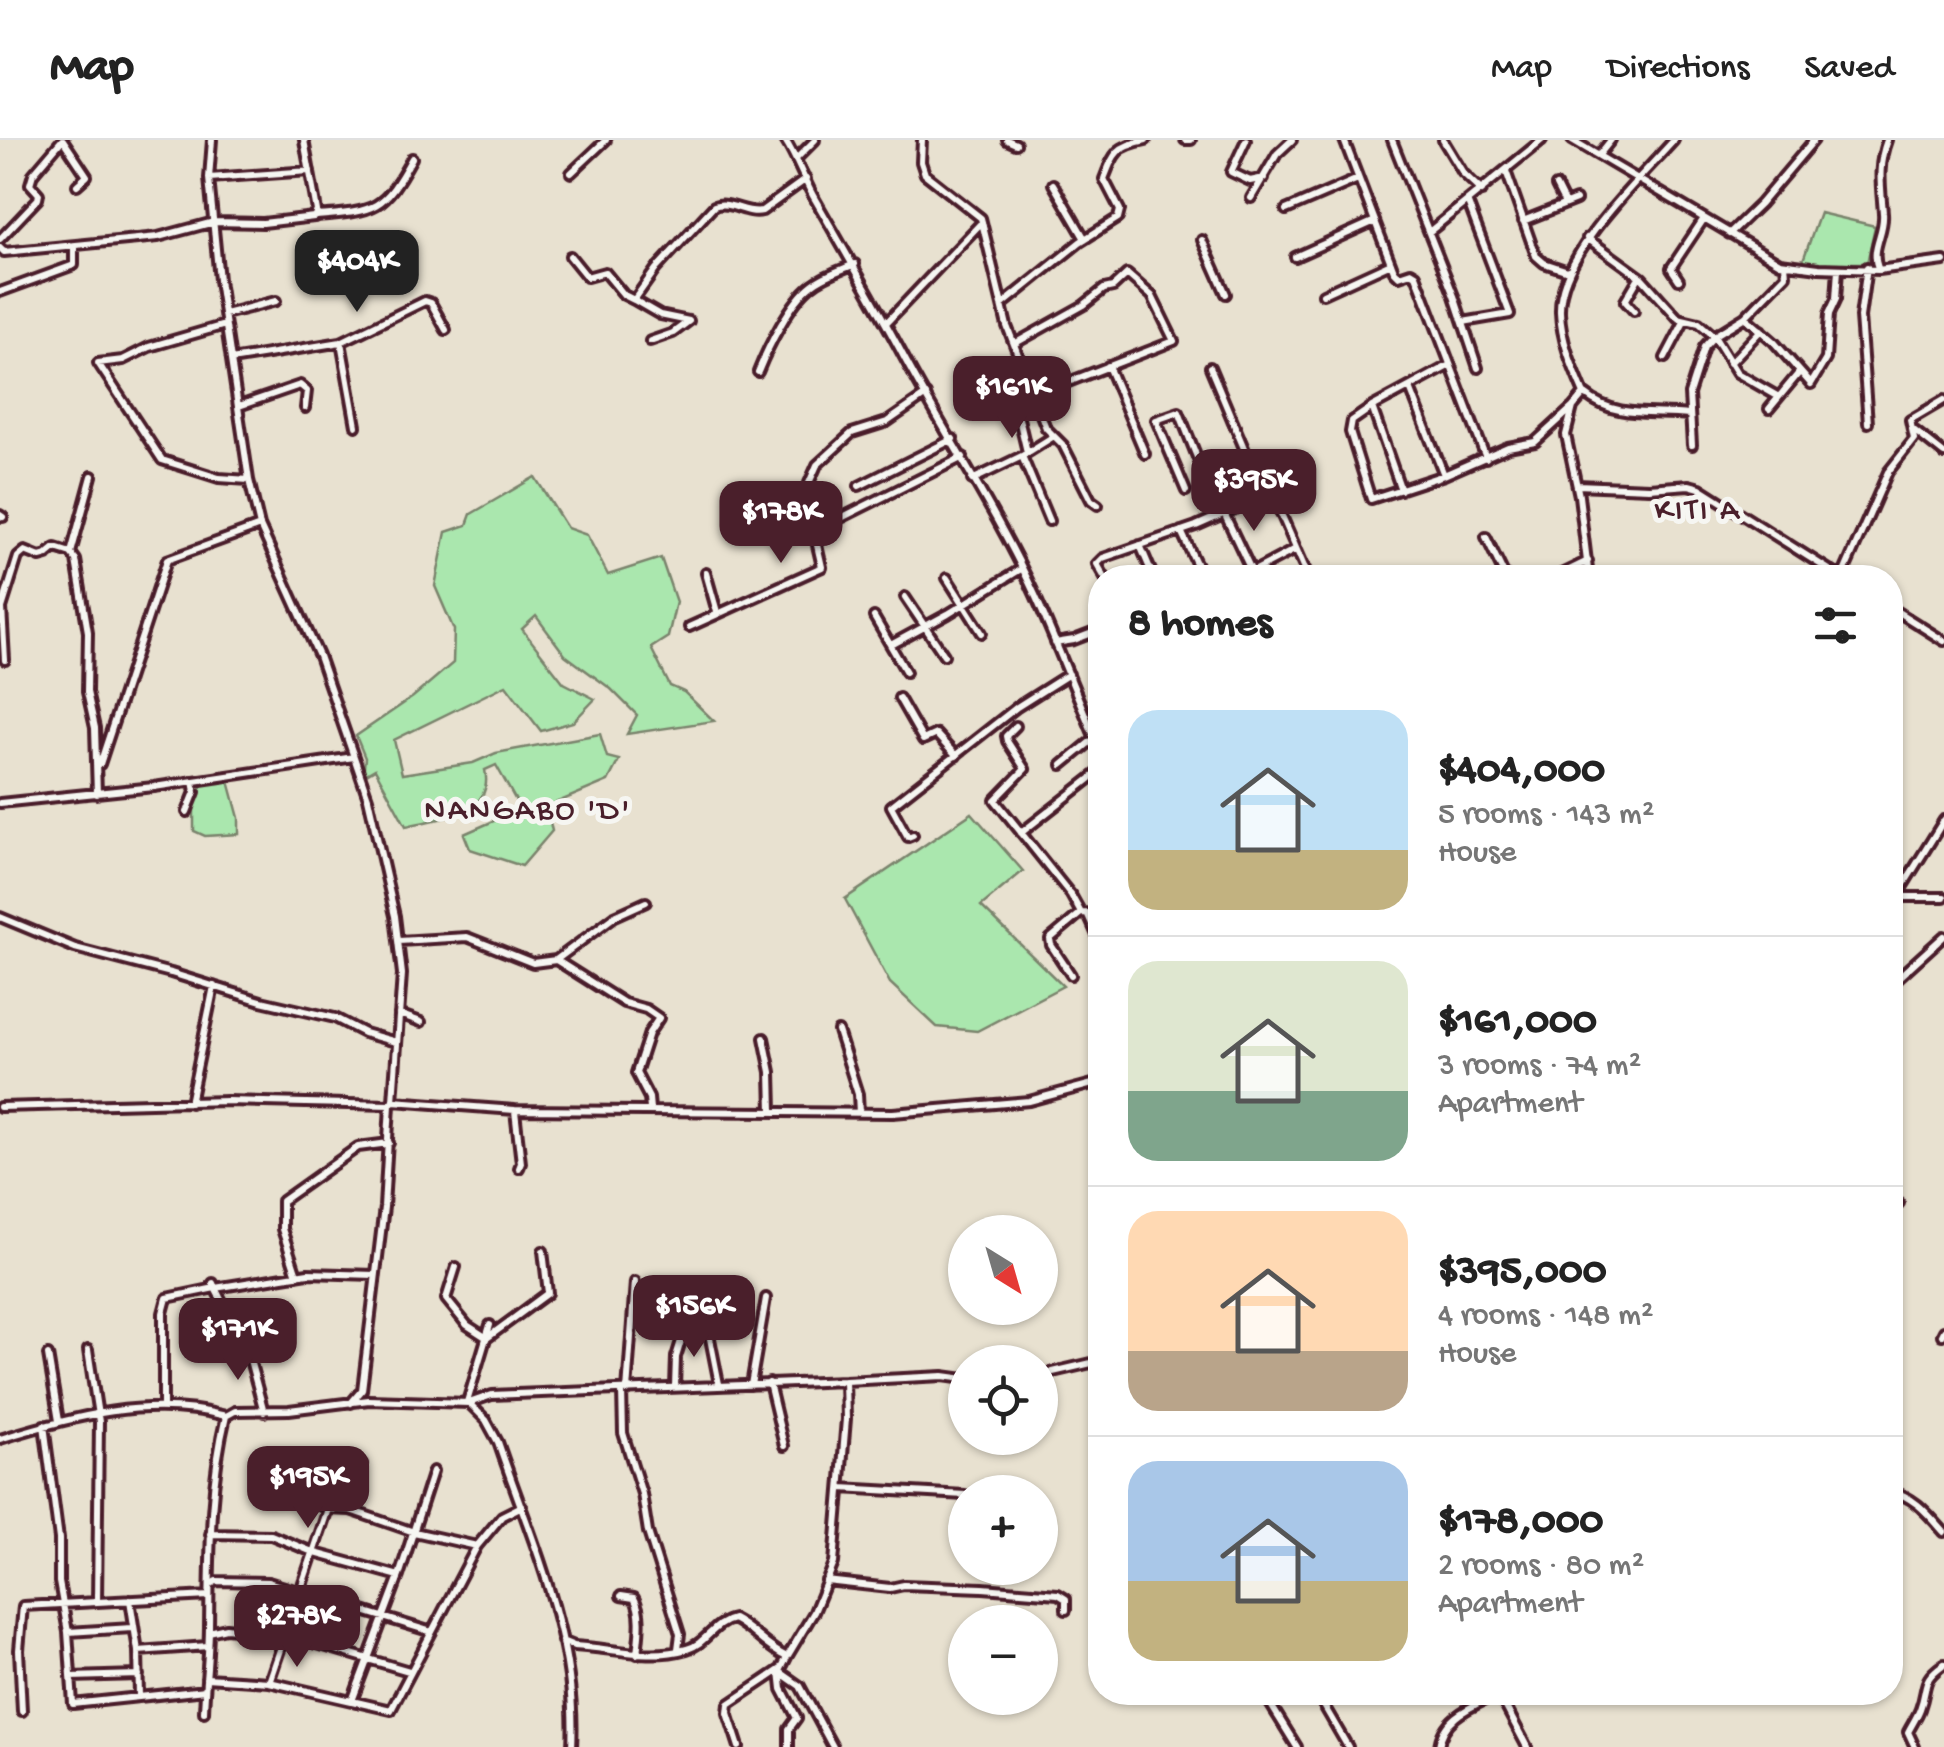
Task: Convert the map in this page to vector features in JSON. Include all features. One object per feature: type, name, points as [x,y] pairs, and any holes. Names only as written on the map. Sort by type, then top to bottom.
[{"type":"street","points":[[0,239],[38,199],[30,184],[33,174],[62,140],[87,176],[77,186]]},
{"type":"street","points":[[212,140],[209,178],[225,325],[260,526],[319,656],[368,798],[399,941],[402,974],[389,1143],[362,1390],[352,1404]]},
{"type":"street","points":[[304,140],[316,216]]},
{"type":"street","points":[[571,173],[606,140]]},
{"type":"street","points":[[785,140],[813,196],[963,457],[1055,642],[1088,721]]},
{"type":"street","points":[[797,158],[815,140]]},
{"type":"street","points":[[922,140],[925,174],[980,216],[1013,344],[1046,428],[1063,445],[1091,500],[1098,505]]},
{"type":"street","points":[[1007,140],[1016,144]]},
{"type":"street","points":[[1002,305],[1121,214],[1104,180],[1114,152],[1146,140]]},
{"type":"street","points":[[1246,140],[1230,172],[1250,181],[1264,178]]},
{"type":"street","points":[[1251,198],[1277,154],[1292,140]]},
{"type":"street","points":[[1344,140],[1390,263],[1400,276],[1411,272],[1416,276],[1486,458]]},
{"type":"street","points":[[1392,140],[1478,368]]},
{"type":"street","points":[[1443,140],[1463,174],[1482,191]]},
{"type":"street","points":[[1429,232],[1542,140]]},
{"type":"street","points":[[1572,140],[1785,265],[1878,270],[1944,261]]},
{"type":"street","points":[[1599,155],[1611,140]]},
{"type":"street","points":[[1674,140],[1588,238],[1568,270],[1560,313],[1568,354],[1584,394],[1612,411],[1689,415]]},
{"type":"street","points":[[1729,234],[1814,140]]},
{"type":"street","points":[[1878,270],[1873,256],[1884,216],[1879,170],[1888,140]]},
{"type":"street","points":[[0,248],[4,252],[74,246],[166,236],[214,222],[263,223],[369,210],[391,194],[412,158]]},
{"type":"street","points":[[209,178],[310,171]]},
{"type":"street","points":[[1506,171],[1539,260],[1568,270]]},
{"type":"street","points":[[634,300],[656,269],[714,206],[723,203],[756,213],[806,179]]},
{"type":"street","points":[[1286,210],[1358,179]]},
{"type":"street","points":[[1053,184],[1085,239]]},
{"type":"street","points":[[1556,186],[1565,204]]},
{"type":"street","points":[[1523,221],[1576,200]]},
{"type":"street","points":[[1462,322],[1510,314],[1468,203]]},
{"type":"street","points":[[1679,280],[1671,268],[1703,220]]},
{"type":"street","points":[[887,322],[982,221]]},
{"type":"street","points":[[1295,256],[1375,221]]},
{"type":"street","points":[[1588,238],[1639,276],[1678,318],[1700,323],[1714,336],[1738,372],[1779,397]]},
{"type":"street","points":[[1202,240],[1226,294]]},
{"type":"street","points":[[0,292],[74,266],[74,246]]},
{"type":"street","points":[[570,256],[584,275],[604,272],[624,295],[660,315],[689,321],[673,333],[650,341]]},
{"type":"street","points":[[1323,294],[1390,263]]},
{"type":"street","points":[[758,372],[767,348],[806,291],[822,278],[855,264]]},
{"type":"street","points":[[1692,445],[1689,394],[1694,368],[1704,348],[1714,336],[1745,317],[1779,284],[1786,275],[1785,265]]},
{"type":"street","points":[[1867,267],[1860,316],[1868,422]]},
{"type":"street","points":[[1745,317],[1811,384],[1826,359],[1828,314],[1836,299],[1838,268]]},
{"type":"street","points":[[1013,344],[1130,274],[1152,296],[1174,341],[1035,395]]},
{"type":"street","points":[[1634,311],[1625,300],[1639,276]]},
{"type":"street","points":[[225,314],[276,301]]},
{"type":"street","points":[[232,360],[340,342],[426,301],[446,330]]},
{"type":"street","points":[[1665,358],[1684,320]]},
{"type":"street","points":[[225,325],[168,341],[124,360],[98,363],[162,460],[219,478],[250,480]]},
{"type":"street","points":[[1730,363],[1760,330]]},
{"type":"street","points":[[340,342],[356,426]]},
{"type":"street","points":[[1108,366],[1144,454]]},
{"type":"street","points":[[1450,366],[1372,406],[1356,416],[1350,426],[1373,501],[1508,447],[1535,442],[1584,394]]},
{"type":"street","points":[[1210,367],[1264,496]]},
{"type":"street","points":[[1769,409],[1798,374]]},
{"type":"street","points":[[239,406],[300,385],[307,391],[304,408]]},
{"type":"street","points":[[1011,385],[1024,454],[1049,522]]},
{"type":"street","points":[[1410,388],[1444,474]]},
{"type":"street","points":[[689,628],[822,567],[809,483],[817,465],[852,433],[887,422],[926,395]]},
{"type":"street","points":[[1944,400],[1912,418],[1910,424],[1944,454]]},
{"type":"street","points":[[1372,406],[1401,490]]},
{"type":"street","points":[[1573,408],[1566,435],[1588,565]]},
{"type":"street","points":[[1186,491],[1156,420],[1178,412],[1248,565]]},
{"type":"street","points":[[1847,565],[1888,472],[1914,439],[1914,430]]},
{"type":"street","points":[[972,480],[1054,436]]},
{"type":"street","points":[[858,486],[953,439]]},
{"type":"street","points":[[814,526],[843,517],[963,457]]},
{"type":"street","points":[[71,553],[92,476]]},
{"type":"street","points":[[1576,485],[1649,488],[1672,484],[1700,488],[1823,565]]},
{"type":"street","points":[[1099,565],[1100,560],[1272,496],[1303,565]]},
{"type":"street","points":[[98,770],[167,560],[260,526]]},
{"type":"street","points":[[1181,531],[1197,565]]},
{"type":"street","points":[[1486,537],[1499,565]]},
{"type":"street","points":[[1140,545],[1148,565]]},
{"type":"street","points":[[5,660],[2,608],[19,555],[25,551],[40,557],[55,548],[71,553],[76,560],[88,632],[87,692],[94,728],[97,794]]},
{"type":"street","points":[[1262,565],[1296,549]]},
{"type":"street","points":[[1578,565],[1588,560]]},
{"type":"street","points":[[891,645],[1020,569]]},
{"type":"street","points":[[706,573],[717,612]]},
{"type":"street","points":[[947,578],[982,633]]},
{"type":"street","points":[[905,597],[944,655]]},
{"type":"street","points":[[1903,615],[1944,641]]},
{"type":"street","points":[[874,617],[906,672]]},
{"type":"street","points":[[1055,642],[1088,635]]},
{"type":"street","points":[[908,838],[891,806],[1017,707],[1069,674]]},
{"type":"street","points":[[899,698],[923,740],[938,734],[956,756]]},
{"type":"street","points":[[1016,726],[1008,733],[1007,741],[1024,769],[995,800],[1088,920]]},
{"type":"street","points":[[1062,765],[1088,744]]},
{"type":"street","points":[[0,803],[97,794],[354,758]]},
{"type":"street","points":[[1021,833],[1088,780]]},
{"type":"street","points":[[188,812],[194,797],[194,781]]},
{"type":"street","points":[[1903,882],[1944,820]]},
{"type":"street","points":[[1903,897],[1944,897]]},
{"type":"street","points":[[399,941],[467,937],[540,964],[556,960],[615,916],[646,902]]},
{"type":"street","points":[[1072,974],[1050,939],[1085,914]]},
{"type":"street","points":[[0,918],[75,948],[335,1018],[364,1033],[396,1042]]},
{"type":"street","points":[[1903,974],[1944,939]]},
{"type":"street","points":[[556,960],[597,988],[659,1018],[649,1033],[636,1070],[650,1109]]},
{"type":"street","points":[[190,1103],[214,986]]},
{"type":"street","points":[[399,1014],[420,1022]]},
{"type":"street","points":[[838,1032],[858,1094],[859,1113]]},
{"type":"street","points":[[764,1038],[771,1072],[772,1111]]},
{"type":"street","points":[[0,1107],[392,1103],[516,1110],[859,1113],[1005,1105],[1088,1086]]},
{"type":"street","points":[[516,1110],[522,1163],[519,1168]]},
{"type":"street","points":[[297,1275],[282,1229],[282,1202],[358,1147],[389,1143]]},
{"type":"street","points":[[487,1338],[548,1293],[543,1251]]},
{"type":"street","points":[[456,1267],[446,1299],[468,1325],[487,1338]]},
{"type":"street","points":[[163,1408],[167,1298],[214,1286],[297,1275],[375,1275]]},
{"type":"street","points":[[635,1282],[623,1432],[642,1494],[648,1532],[680,1634],[677,1650]]},
{"type":"street","points":[[214,1286],[228,1313]]},
{"type":"street","points":[[751,1385],[766,1298]]},
{"type":"street","points":[[703,1303],[719,1384]]},
{"type":"street","points":[[468,1402],[490,1325]]},
{"type":"street","points":[[675,1387],[676,1356],[685,1328]]},
{"type":"street","points":[[246,1346],[264,1412]]},
{"type":"street","points":[[88,1350],[97,1412],[96,1602]]},
{"type":"street","points":[[48,1355],[59,1421]]},
{"type":"street","points":[[1058,1371],[1088,1364]]},
{"type":"street","points":[[0,1438],[97,1412],[199,1409],[226,1416],[235,1411],[264,1412],[369,1400],[468,1402],[492,1396],[948,1376]]},
{"type":"street","points":[[789,1747],[789,1729],[797,1718],[782,1689],[781,1670],[814,1612],[836,1555],[845,1381]]},
{"type":"street","points":[[770,1383],[784,1446]]},
{"type":"street","points":[[362,1390],[369,1400]]},
{"type":"street","points":[[468,1402],[493,1431],[559,1615],[573,1705],[572,1747]]},
{"type":"street","points":[[204,1712],[214,1472],[226,1416]]},
{"type":"street","points":[[44,1425],[59,1539],[73,1704],[205,1690]]},
{"type":"street","points":[[298,1457],[362,1464]]},
{"type":"street","points":[[269,1682],[344,1462]]},
{"type":"street","points":[[352,1701],[399,1576],[432,1471]]},
{"type":"street","points":[[842,1488],[948,1494]]},
{"type":"street","points":[[290,1492],[328,1509],[350,1510],[414,1532],[477,1546]]},
{"type":"street","points":[[1903,1494],[1944,1532]]},
{"type":"street","points":[[206,1678],[269,1682],[391,1710],[477,1546],[502,1516],[522,1506]]},
{"type":"street","points":[[1934,1520],[1944,1520]]},
{"type":"street","points":[[210,1534],[271,1535],[315,1553],[399,1576]]},
{"type":"street","points":[[210,1585],[216,1581],[268,1582],[432,1632]]},
{"type":"street","points":[[826,1581],[890,1588],[904,1585],[1058,1594],[1066,1599],[1066,1610]]},
{"type":"street","points":[[22,1711],[20,1608],[29,1604],[209,1596]]},
{"type":"street","points":[[620,1596],[637,1602],[640,1630],[636,1654]]},
{"type":"street","points":[[130,1600],[138,1650],[139,1698]]},
{"type":"street","points":[[562,1641],[636,1654],[677,1650],[696,1645],[717,1626],[733,1619],[787,1657]]},
{"type":"street","points":[[68,1632],[132,1628]]},
{"type":"street","points":[[209,1632],[226,1628],[283,1634],[409,1671]]},
{"type":"street","points":[[138,1650],[208,1646]]},
{"type":"street","points":[[1915,1747],[1908,1732],[1920,1710],[1924,1685],[1944,1664]]},
{"type":"street","points":[[739,1747],[728,1713],[729,1704],[781,1670]]},
{"type":"street","points":[[781,1670],[800,1686],[833,1747]]},
{"type":"street","points":[[71,1677],[139,1674]]},
{"type":"street","points":[[1270,1705],[1297,1747]]},
{"type":"street","points":[[1324,1705],[1348,1747]]},
{"type":"street","points":[[1438,1747],[1448,1722],[1477,1705]]},
{"type":"street","points":[[1504,1705],[1527,1747]]},
{"type":"green space","points":[[1820,213],[1875,226],[1867,263],[1802,263]]},
{"type":"green space","points":[[535,477],[567,528],[587,535],[608,575],[661,558],[676,602],[668,637],[651,648],[670,686],[684,692],[714,721],[627,734],[637,715],[611,689],[565,655],[536,616],[522,629],[564,683],[595,699],[573,722],[541,731],[506,685],[394,740],[402,774],[473,763],[496,753],[600,734],[607,757],[619,760],[608,781],[546,807],[552,831],[522,866],[470,849],[464,834],[514,812],[516,801],[496,765],[485,770],[486,785],[473,806],[448,817],[406,826],[375,769],[363,776],[365,758],[356,736],[413,697],[453,663],[454,630],[435,586],[446,532],[467,525],[471,514]]},
{"type":"green space","points":[[229,781],[239,834],[205,836],[194,831],[194,801],[203,784]]},
{"type":"green space","points":[[972,813],[1023,871],[981,906],[1063,986],[977,1031],[937,1027],[890,983],[845,899]]},
{"type":"district","name":"KITI A","points":[[1698,512]]},
{"type":"district","name":"NANGABO 'D'","points":[[528,812]]}]
